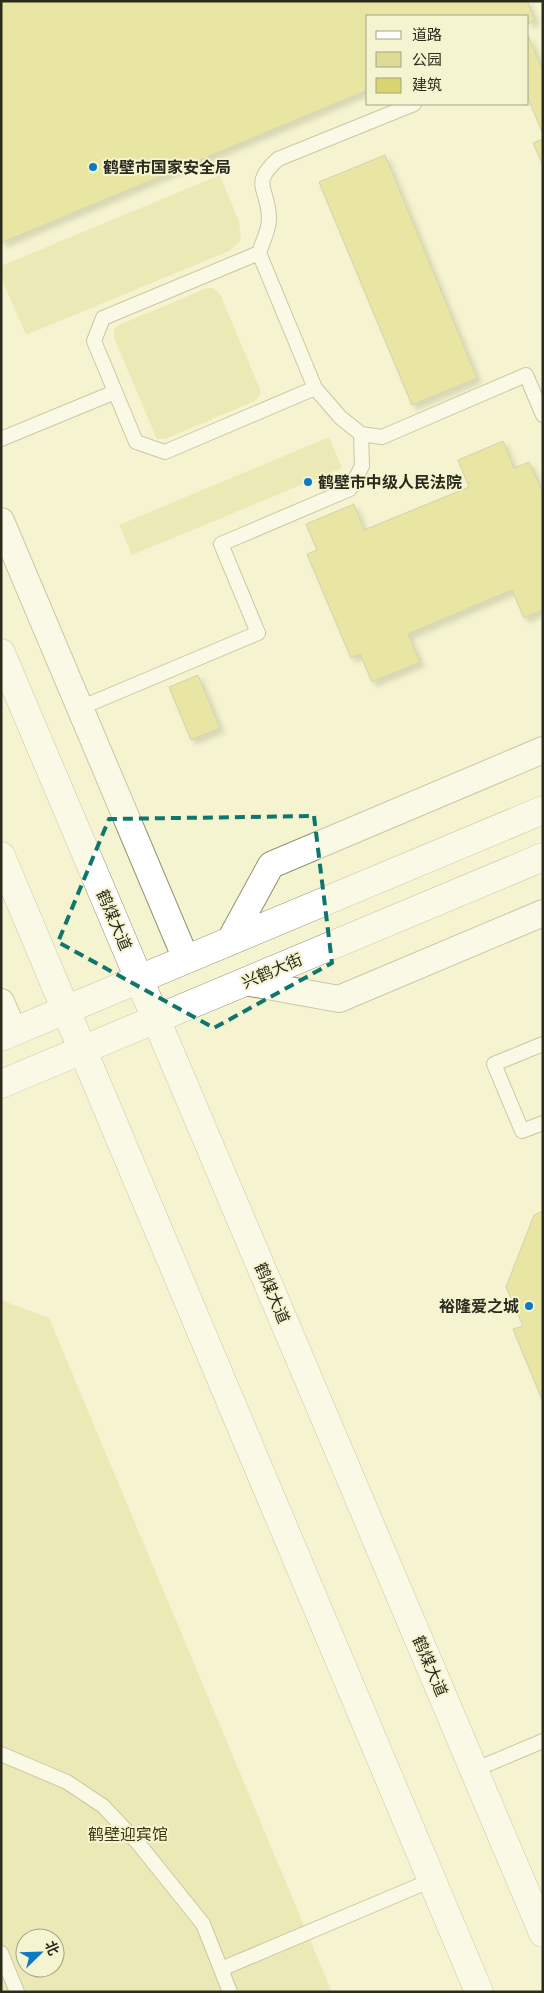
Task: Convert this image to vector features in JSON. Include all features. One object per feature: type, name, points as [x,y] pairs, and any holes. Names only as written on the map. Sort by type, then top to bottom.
[{"type":"main road","name":"鹤煤大道","points":[[1,652],[543,1933]]},
{"type":"main road","points":[[7,1034],[543,810]]},
{"type":"main road","points":[[1,856],[479,1992]]},
{"type":"main road","name":"兴鹤大街","points":[[1,1084],[543,857]]},
{"type":"street","points":[[1,521],[186,959]]},
{"type":"street","points":[[228,942],[271,865],[543,750]]},
{"type":"street","points":[[246,982],[338,998],[543,913]]},
{"type":"street","points":[[1,1002],[7,1034]]},
{"type":"lane","points":[[411,105],[278,158],[266,169],[261,180],[269,220],[259,254],[315,388],[340,417],[362,434],[382,438],[526,375],[543,415]]},
{"type":"lane","points":[[259,254],[103,318],[94,341],[115,392],[136,442],[165,452],[315,388]]},
{"type":"lane","points":[[1,439],[115,392]]},
{"type":"lane","points":[[80,708],[258,633],[221,544],[350,489],[362,466],[362,434]]},
{"type":"lane","points":[[543,1044],[494,1064],[522,1131],[543,1122]]},
{"type":"lane","points":[[474,1770],[543,1741]]},
{"type":"lane","points":[[1,1754],[67,1782],[103,1806],[138,1843],[203,1924],[230,1992]]},
{"type":"lane","points":[[221,1969],[432,1880]]},
{"type":"lane","points":[[1,1953],[17,1992]]},
{"type":"highlighted area","points":[[314,816],[332,963],[214,1028],[58,942],[109,819]]},
{"type":"green space","points":[[220,175],[239,222],[241,240],[229,251],[26,335],[1,277],[1,266]]},
{"type":"green space","points":[[207,288],[213,288],[220,294],[260,389],[260,395],[255,401],[165,439],[157,439],[114,338],[114,330],[119,325]]},
{"type":"green space","points":[[329,437],[342,468],[132,555],[119,525]]},
{"type":"green space","name":"鹤壁迎宾馆","points":[[1,1300],[49,1318],[332,1992],[1,1992]]},
{"type":"building","name":"鹤壁市国家安全局","points":[[1,1],[527,1],[535,20],[529,23],[529,15],[366,15],[366,91],[1,243]]},
{"type":"building","points":[[529,37],[543,71],[543,134],[529,100]]},
{"type":"building","points":[[543,139],[543,165],[533,143]]},
{"type":"building","points":[[385,155],[477,378],[412,405],[319,182]]},
{"type":"building","points":[[503,441],[514,468],[529,462],[543,493],[543,610],[524,618],[512,590],[408,634],[420,662],[372,682],[360,654],[351,658],[307,554],[317,550],[306,524],[354,504],[364,530],[469,487],[458,460]]},
{"type":"building","points":[[198,675],[220,728],[191,740],[169,687]]},
{"type":"building","name":"裕隆爱之城","points":[[543,1211],[543,1402],[513,1329],[523,1326],[506,1287],[534,1215]]},
{"type":"place","name":"鹤壁市国家安全局","points":[[93,167]]},
{"type":"place","name":"鹤壁市中级人民法院","points":[[308,482]]},
{"type":"place","name":"裕隆爱之城","points":[[529,1306]]}]
